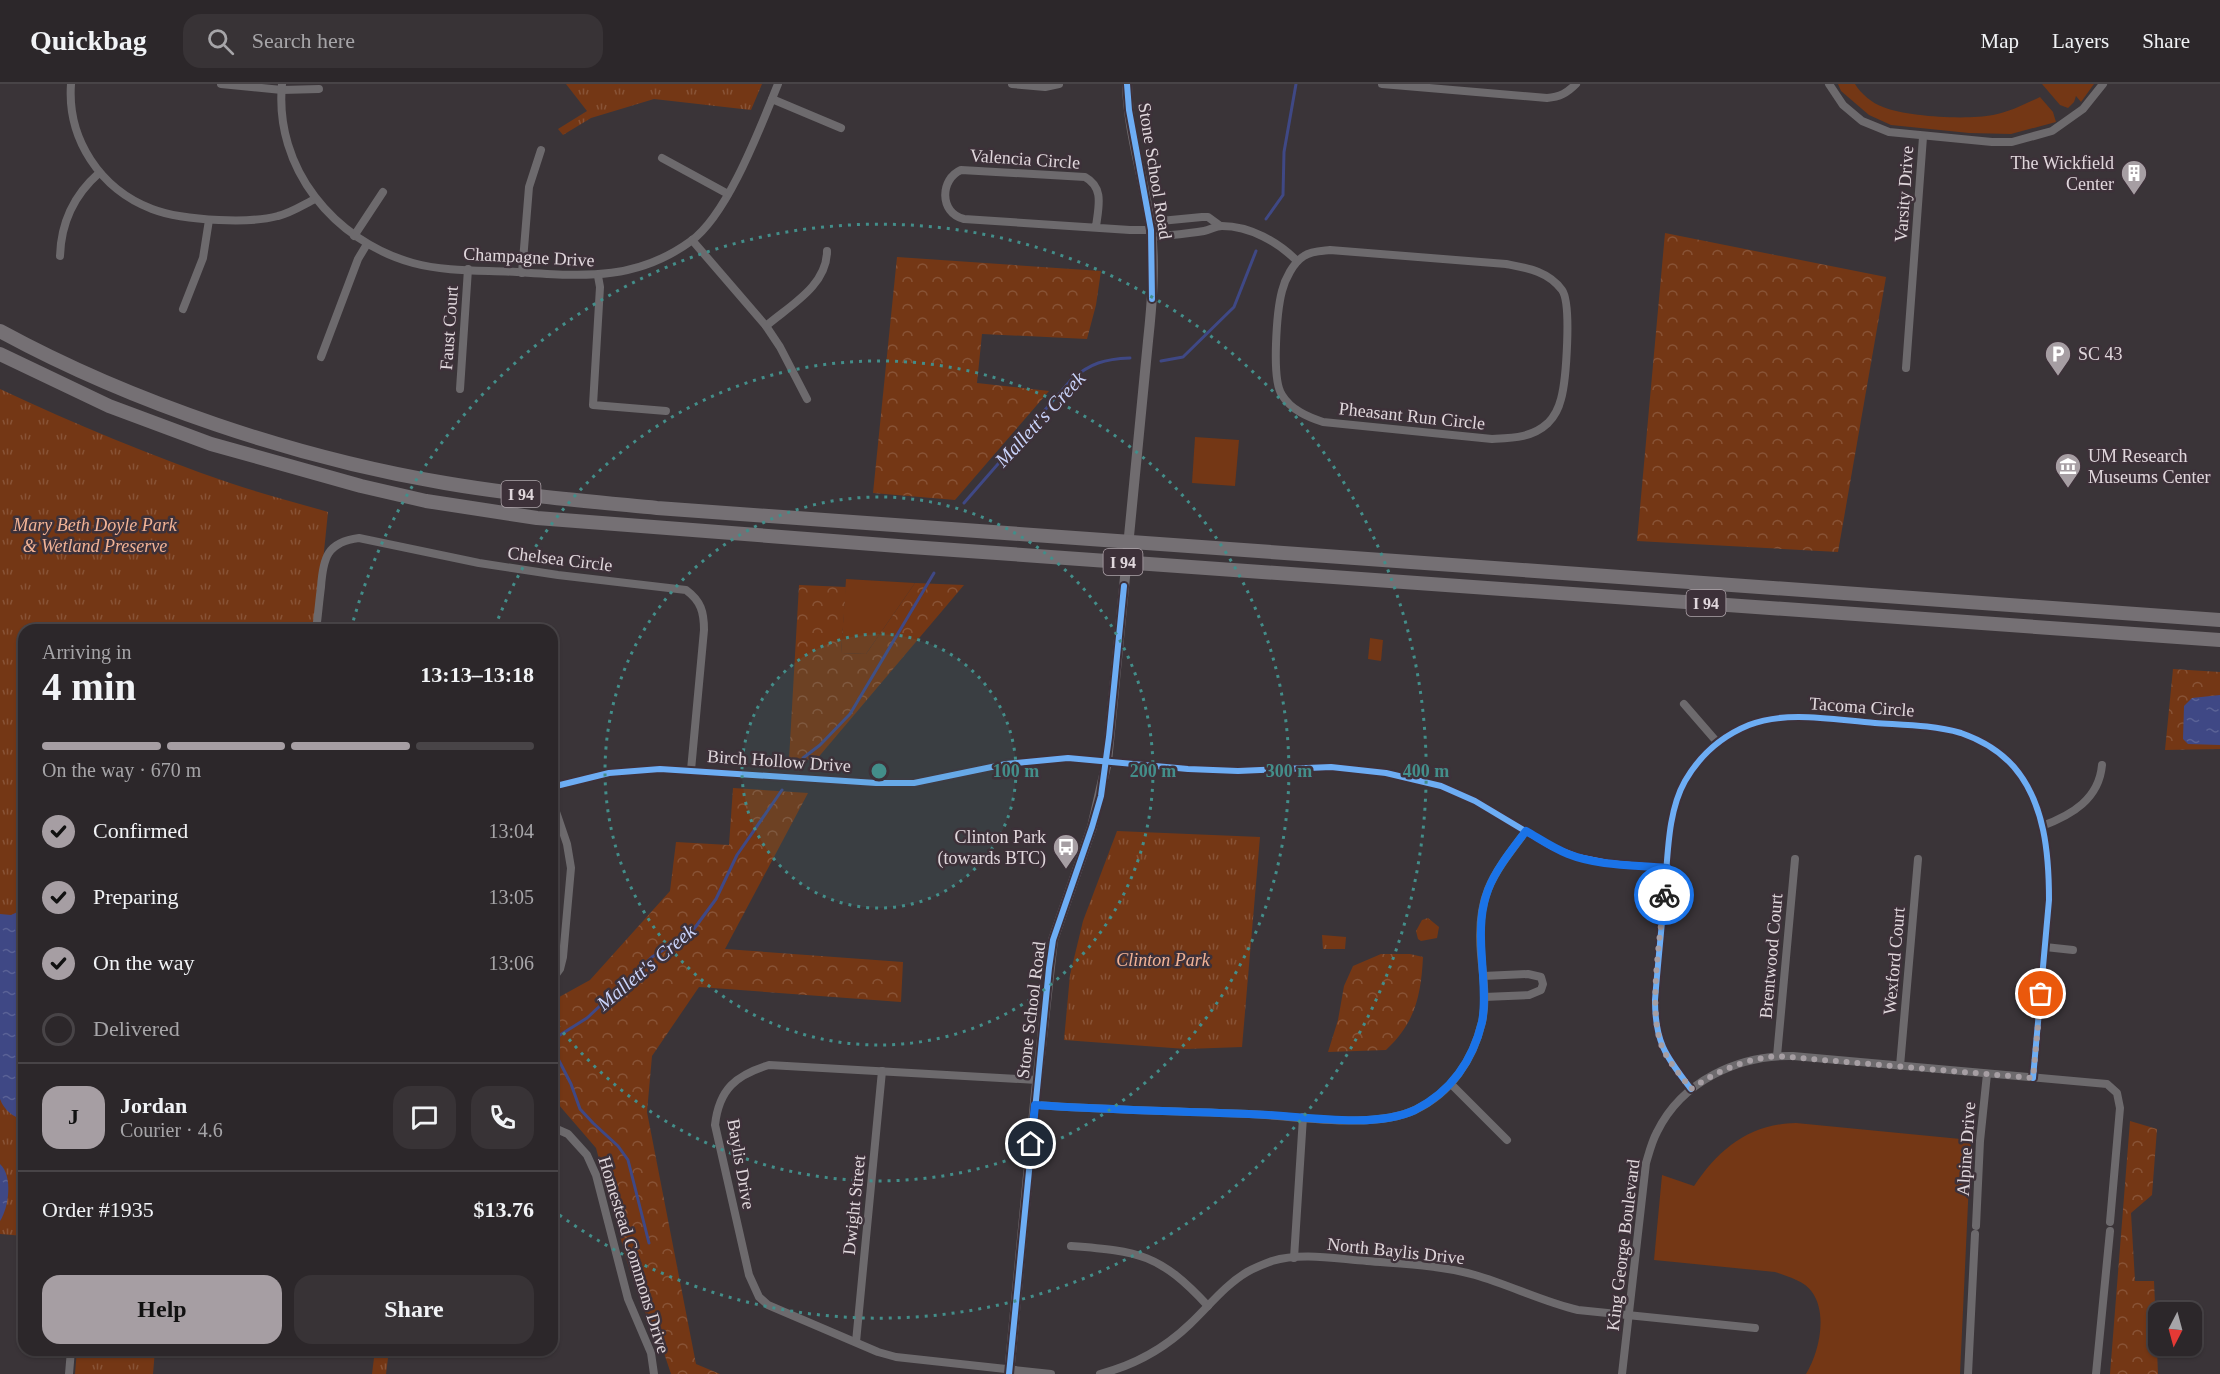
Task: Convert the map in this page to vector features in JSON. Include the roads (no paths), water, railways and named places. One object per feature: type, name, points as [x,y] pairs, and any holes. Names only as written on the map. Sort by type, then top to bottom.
[{"type":"highway","name":"I 94","points":[[0,331],[47,356],[156,403],[302,450],[433,481],[546,498],[657,508],[2220,621]]},
{"type":"highway","name":"I 94","points":[[0,354],[109,406],[211,444],[362,486],[426,501],[537,518],[923,548],[2220,640]]},
{"type":"main road","name":"Stone School Road","points":[[1009,1372],[1053,940],[1092,827],[1107,762],[1152,299],[1151,230],[1129,110],[1127,84]]},
{"type":"street","points":[[71,84],[71,110],[74,125],[89,159],[110,184],[150,208],[167,214],[209,220],[257,220],[280,216],[315,199]]},
{"type":"street","points":[[221,84],[320,89]]},
{"type":"street","name":"Champagne Drive","points":[[282,87],[284,123],[290,147],[305,184],[315,199],[338,224],[367,244],[414,263],[522,273],[598,276],[649,265],[692,240],[716,214],[728,194],[778,84]]},
{"type":"street","points":[[1012,84],[1046,87],[1059,84]]},
{"type":"street","points":[[1382,84],[1547,98],[1567,93],[1576,84]]},
{"type":"street","name":"Varsity Drive","points":[[1829,84],[1843,105],[1862,121],[1889,132],[1923,137],[1906,368]]},
{"type":"street","points":[[1923,137],[1992,142],[2012,142],[2031,138],[2052,131],[2072,119],[2083,110],[2103,84]]},
{"type":"street","points":[[772,99],[841,128]]},
{"type":"street","points":[[522,273],[529,187],[541,150]]},
{"type":"street","points":[[662,158],[728,194]]},
{"type":"street","name":"Valencia Circle","points":[[1096,227],[1099,191],[1091,180],[1085,177],[961,170],[954,173],[948,183],[946,204],[956,217],[1096,227],[1151,230]]},
{"type":"street","points":[[60,256],[60,238],[67,217],[82,190],[99,173]]},
{"type":"street","points":[[354,236],[383,192]]},
{"type":"street","points":[[1151,230],[1208,217],[1219,225],[1243,229],[1266,238],[1286,250],[1298,261]]},
{"type":"street","points":[[183,309],[203,258],[209,220]]},
{"type":"street","points":[[1151,230],[1203,231],[1219,225]]},
{"type":"street","points":[[692,240],[766,326],[780,347],[807,399]]},
{"type":"street","points":[[321,357],[358,259],[367,244]]},
{"type":"street","name":"Pheasant Run Circle","points":[[1330,250],[1506,264],[1533,269],[1547,276],[1563,291],[1569,316],[1562,398],[1556,411],[1548,423],[1532,434],[1517,438],[1492,439],[1323,422],[1302,414],[1282,396],[1277,384],[1275,366],[1282,291],[1298,261],[1310,253],[1330,250]]},
{"type":"street","points":[[766,326],[819,279],[825,267],[827,251]]},
{"type":"street","name":"Faust Court","points":[[460,389],[468,269]]},
{"type":"street","points":[[598,276],[600,287],[593,405],[666,411]]},
{"type":"street","name":"Chelsea Circle","points":[[317,624],[325,557],[338,544],[359,538],[479,563],[558,576],[686,590],[696,597],[704,621],[691,770]]},
{"type":"street","points":[[1684,704],[1717,742]]},
{"type":"street","name":"Tacoma Circle","points":[[1691,1089],[1664,1052],[1655,1019],[1670,833],[1676,804],[1684,782],[1717,742],[1749,725],[1770,719],[1802,717],[1935,728],[1961,733],[1997,751],[2014,768],[2032,795],[2042,826],[2049,878],[2033,1078]]},
{"type":"street","name":"Birch Hollow Drive","points":[[558,785],[630,770],[660,769],[896,784],[933,780],[1036,760],[1079,758],[1238,771],[1331,767],[1386,773],[1457,792],[1552,847],[1578,857],[1608,863],[1667,868]]},
{"type":"street","points":[[2042,826],[2061,819],[2080,807],[2101,779],[2102,765]]},
{"type":"street","points":[[558,818],[572,868],[563,957],[558,972]]},
{"type":"street","points":[[1035,1105],[1350,1120],[1396,1117],[1415,1110],[1451,1084],[1465,1066],[1476,1045],[1482,1020],[1484,997],[1480,934],[1483,899],[1498,868],[1526,831]]},
{"type":"street","name":"Brentwood Court","points":[[1777,1056],[1795,859]]},
{"type":"street","name":"Wexford Court","points":[[1900,1066],[1918,860]]},
{"type":"street","points":[[2045,947],[2073,950]]},
{"type":"street","points":[[1483,976],[1528,974],[1541,977],[1543,984],[1541,990],[1529,995],[1484,997]]},
{"type":"street","name":"King George Boulevard","points":[[1622,1374],[1646,1163],[1660,1125],[1691,1089],[1705,1079],[1744,1062],[1777,1056],[2107,1084],[2117,1093],[2120,1108],[2096,1374]]},
{"type":"street","name":"Baylis Drive","points":[[1009,1372],[906,1359],[878,1352],[778,1309],[759,1297],[749,1275],[716,1125],[717,1112],[727,1089],[751,1071],[769,1065],[1037,1080]]},
{"type":"street","name":"Dwight Street","points":[[856,1342],[882,1071]]},
{"type":"street","name":"Alpine Drive","points":[[1968,1374],[1980,1141],[1987,1074]]},
{"type":"street","points":[[1451,1084],[1478,1108],[1507,1140]]},
{"type":"street","points":[[1294,1258],[1303,1117]]},
{"type":"street","name":"Homestead Commons Drive","points":[[558,1130],[568,1134],[587,1155],[597,1175],[627,1299],[651,1353],[654,1374]]},
{"type":"street","points":[[1071,1246],[1131,1252],[1151,1259],[1171,1270],[1187,1283],[1208,1306]]},
{"type":"street","name":"North Baylis Drive","points":[[1100,1374],[1130,1370],[1163,1347],[1188,1326],[1227,1286],[1248,1271],[1273,1261],[1294,1258],[1327,1258],[1457,1270],[1560,1306],[1586,1312],[1755,1328]]},
{"type":"street","points":[[69,1374],[70,1356]]},
{"type":"street","points":[[1009,1372],[1051,1374]]},
{"type":"water","points":[[2220,695],[2220,745],[2188,744],[2183,739],[2184,706],[2192,698]]},
{"type":"water","points":[[18,912],[18,1118],[4,1107],[0,1099],[0,914],[11,915]]},
{"type":"water","points":[[0,1164],[7,1176],[8,1192],[6,1208],[0,1221]]},
{"type":"waterway","name":"Mallett's Creek","points":[[1266,219],[1283,195],[1284,152],[1296,84]]},
{"type":"waterway","name":"Mallett's Creek","points":[[1161,361],[1183,357],[1234,307],[1256,251]]},
{"type":"waterway","name":"Mallett's Creek","points":[[964,503],[1071,380],[1098,363],[1130,358]]},
{"type":"waterway","name":"Mallett's Creek","points":[[803,758],[820,745],[850,714],[934,573]]},
{"type":"waterway","name":"Mallett's Creek","points":[[558,1036],[587,1018],[652,957],[691,933],[716,899],[737,855],[782,790]]},
{"type":"waterway","points":[[558,1059],[580,1109],[618,1146],[628,1160],[649,1243]]},
{"type":"place","name":"The Wickfield Center","points":[[2134,196]]},
{"type":"place","name":"SC 43","points":[[2058,377]]},
{"type":"place","name":"UM Research Museums Center","points":[[2068,489]]},
{"type":"place","name":"Clinton Park (towards BTC)","points":[[1066,870]]},
{"type":"park label","name":"Mary Beth Doyle Park & Wetland Preserve","points":[[95,535]]},
{"type":"park label","name":"Clinton Park","points":[[1163,960]]}]
